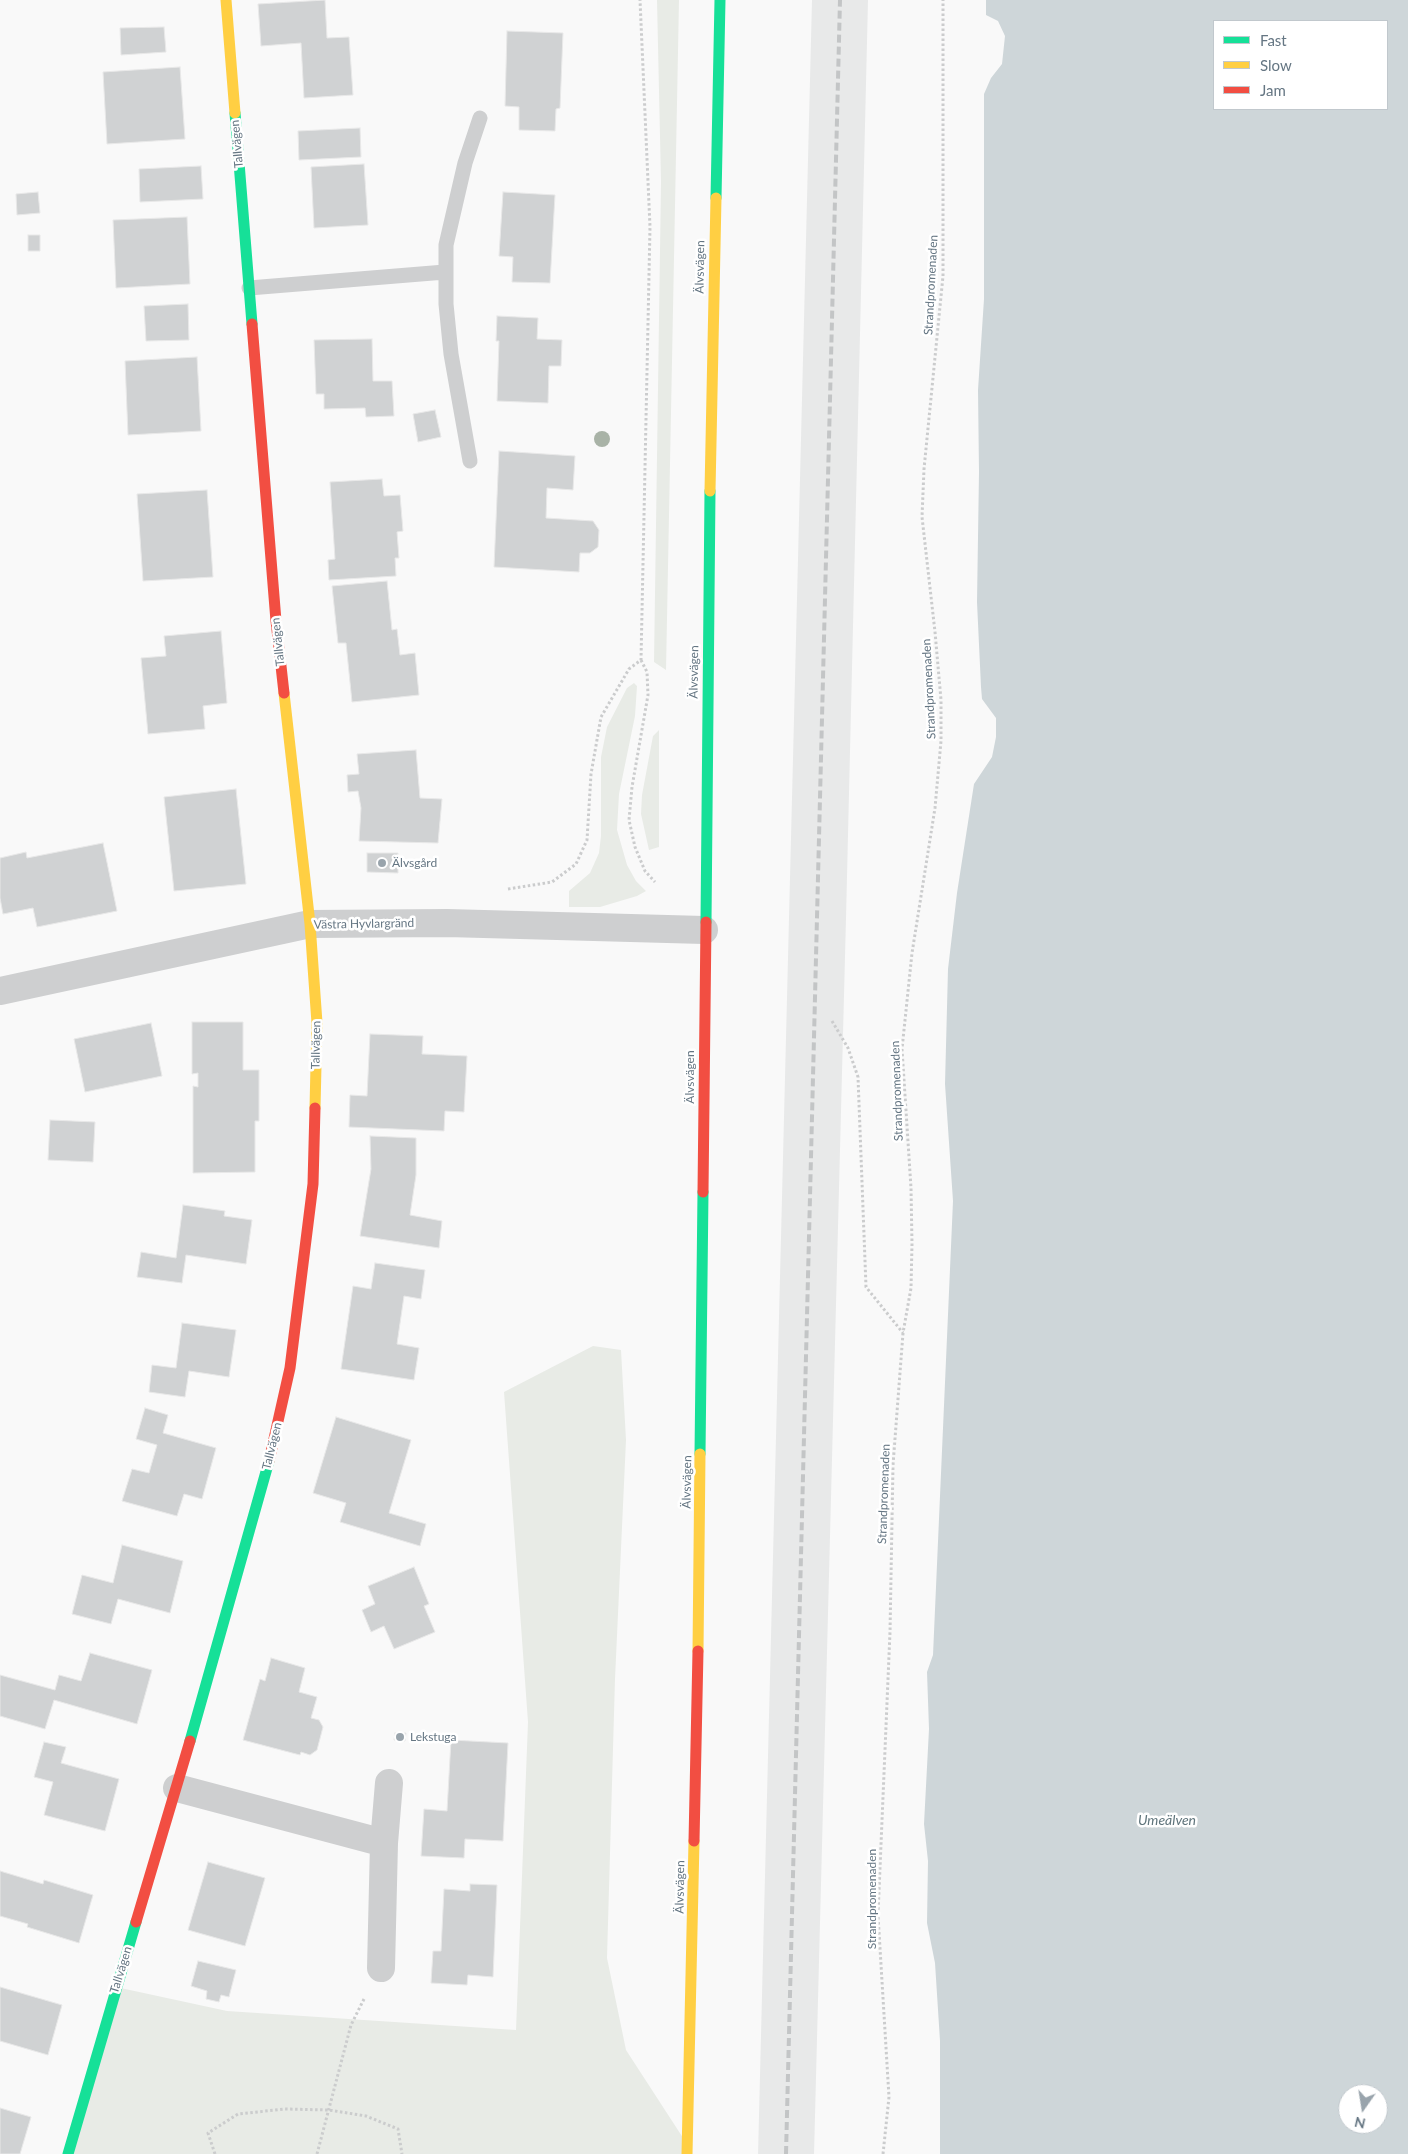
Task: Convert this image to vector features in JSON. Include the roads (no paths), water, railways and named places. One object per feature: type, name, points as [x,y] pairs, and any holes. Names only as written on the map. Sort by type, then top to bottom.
[{"type":"street","name":"Tallvägen","points":[[68,2154],[116,1987],[177,1788],[274,1442],[290,1368],[313,1184],[317,1023],[310,924],[276,621],[226,0]]},
{"type":"street","name":"Älvsvägen","points":[[687,2154],[698,1691],[704,930],[711,402],[720,0]]},
{"type":"street","name":"Västra Hyvlargränd","points":[[0,991],[310,924],[447,923],[704,930]]},
{"type":"street","points":[[381,1968],[384,1843],[389,1783]]},
{"type":"street","points":[[177,1788],[384,1843]]},
{"type":"lane","points":[[470,461],[450,354],[445,272],[446,244],[451,217],[480,118]]},
{"type":"lane","points":[[249,288],[445,272]]},
{"type":"water","name":"Umeälven","points":[[986,0],[1408,0],[1408,2154],[940,2154],[940,2041],[935,1963],[927,1923],[928,1861],[924,1824],[929,1729],[927,1672],[933,1655],[953,1201],[945,1084],[948,969],[957,893],[974,784],[992,757],[996,737],[996,718],[982,699],[981,687],[977,602],[978,390],[984,299],[984,94],[991,78],[1002,64],[1005,36],[998,21],[986,15]]},
{"type":"railway","points":[[786,2154],[840,0]]},
{"type":"place","name":"Älvsgård","points":[[382,863]]},
{"type":"place","name":"Lekstuga","points":[[400,1737]]}]
